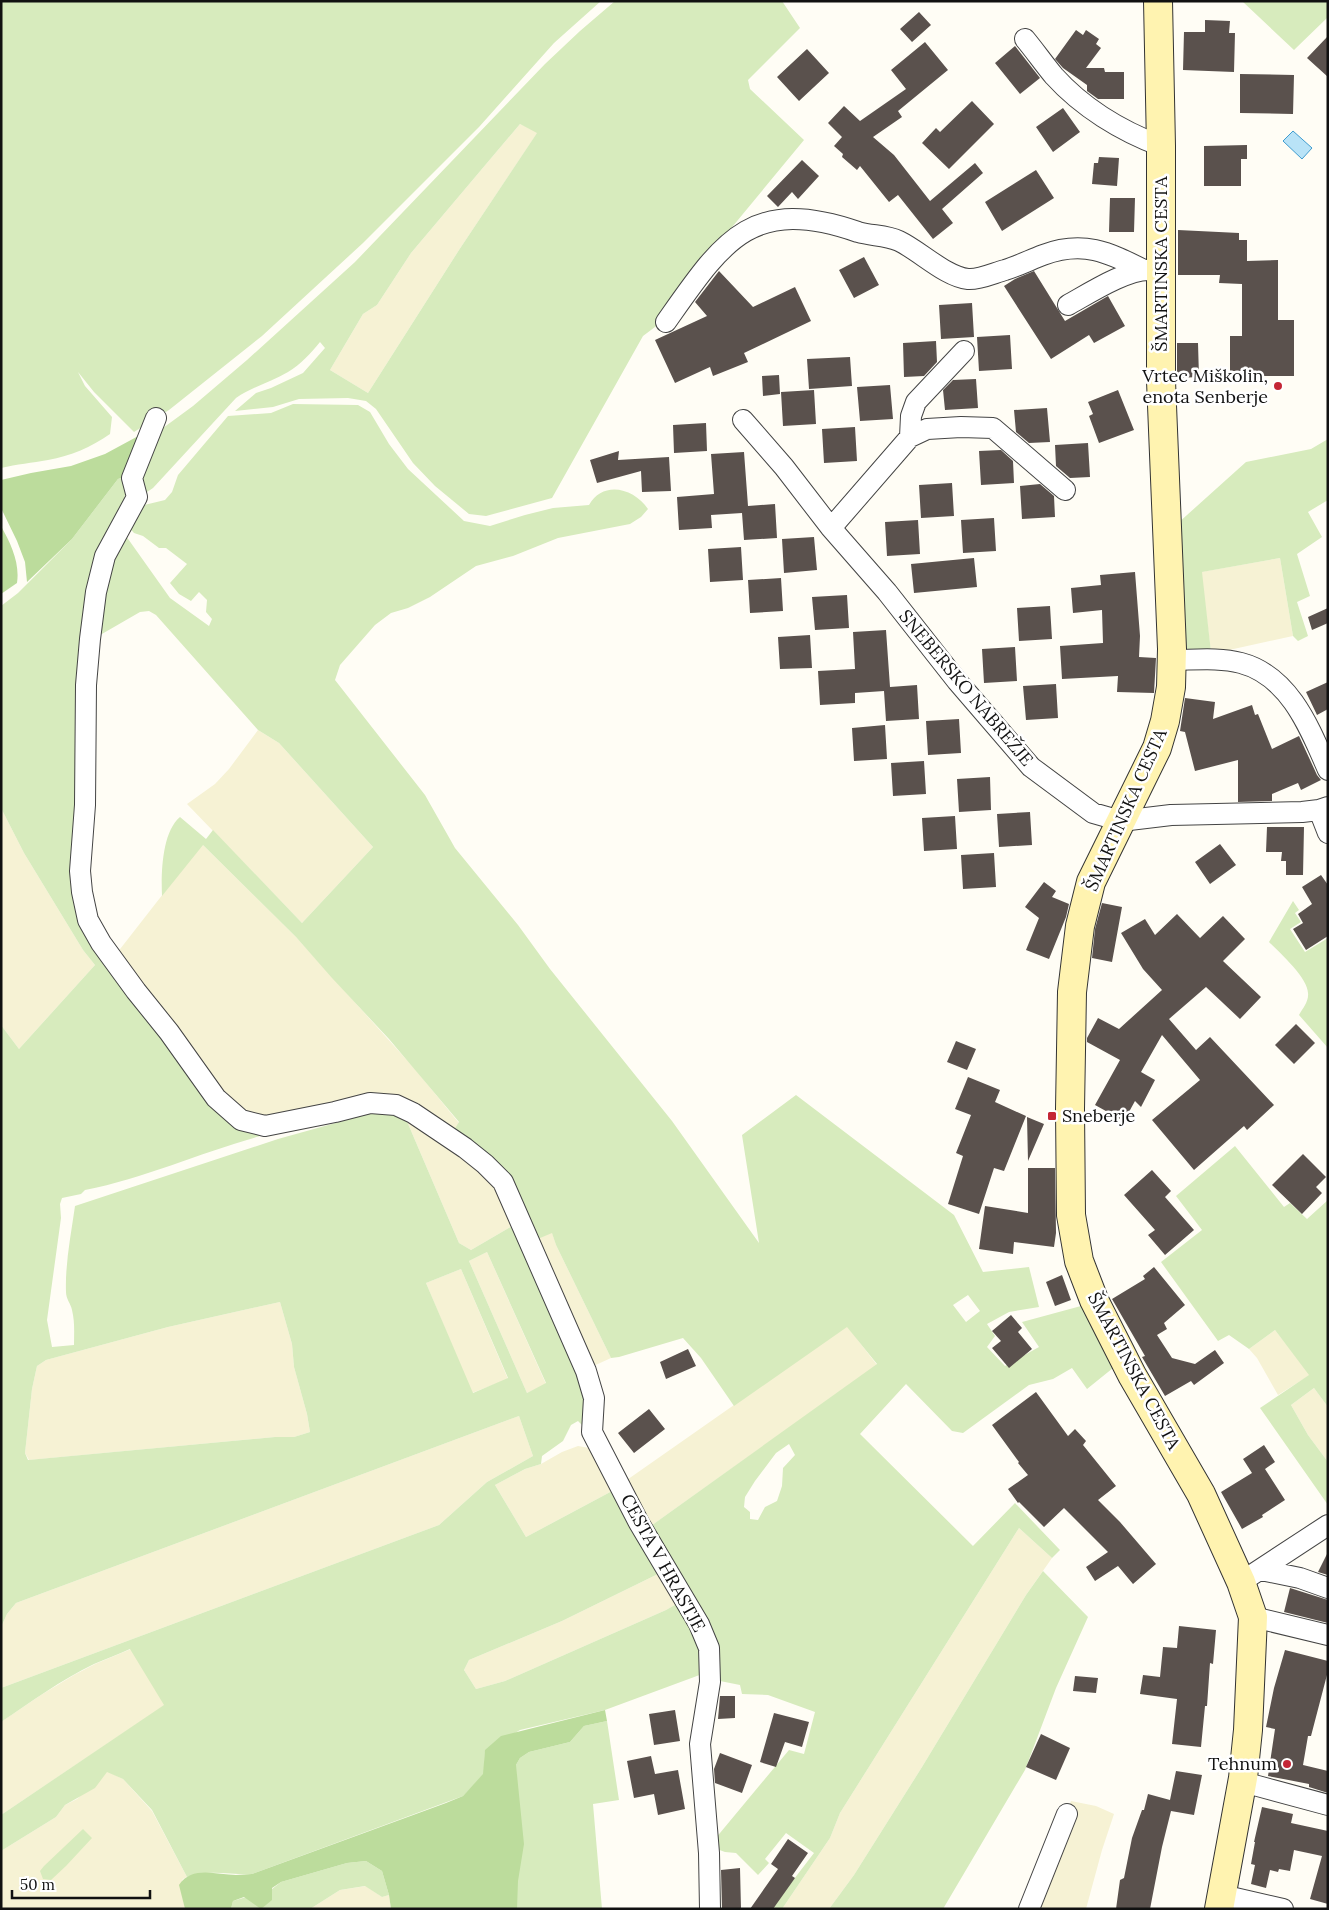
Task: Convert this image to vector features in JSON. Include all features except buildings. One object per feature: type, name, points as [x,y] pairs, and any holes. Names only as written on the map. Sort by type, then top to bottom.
[{"type":"main road","name":"ŠMARTINSKA CESTA","points":[[1158,1],[1161,146],[1152,270],[1161,381],[1171,687],[1157,748],[1091,882],[1080,926],[1072,992],[1071,1215],[1079,1260],[1094,1300],[1132,1375],[1251,1576],[1253,1617],[1248,1730],[1243,1782],[1221,1902]]},
{"type":"street","points":[[1025,39],[1055,77],[1086,105],[1128,132],[1161,146]]},
{"type":"street","points":[[666,322],[705,268],[725,245],[753,226],[792,218],[834,223],[864,233],[893,238],[914,249],[954,276],[970,279],[1012,268],[1059,250],[1074,247],[1106,252],[1152,270]]},
{"type":"street","points":[[1068,305],[1113,280],[1152,270]]},
{"type":"street","points":[[910,438],[911,416],[916,402],[964,351]]},
{"type":"street","name":"CESTA V HRASTJE","points":[[156,418],[132,478],[137,497],[105,556],[96,592],[86,685],[85,806],[80,871],[88,920],[101,943],[169,1032],[216,1098],[241,1120],[265,1126],[370,1103],[396,1105],[413,1113],[465,1148],[503,1182],[586,1372],[594,1398],[592,1432],[639,1523],[699,1624],[709,1648],[710,1682],[700,1744],[709,1853],[710,1909]]},
{"type":"street","name":"SNEBERSKO NABREŽJE","points":[[743,420],[784,467],[831,528],[887,592],[962,688],[1031,767],[1093,813],[1121,821]]},
{"type":"street","points":[[831,528],[910,438],[927,428],[960,426],[993,428],[1065,490]]},
{"type":"street","points":[[1171,660],[1224,660],[1241,663],[1258,670],[1274,682],[1296,704],[1306,721],[1328,770]]},
{"type":"street","points":[[1121,821],[1171,815],[1302,812],[1324,809],[1328,833]]},
{"type":"street","points":[[1251,1576],[1328,1525]]},
{"type":"street","points":[[1251,1576],[1300,1578],[1328,1588]]},
{"type":"street","points":[[1253,1617],[1328,1635]]},
{"type":"street","points":[[1243,1782],[1328,1805]]},
{"type":"street","points":[[1029,1909],[1067,1814]]},
{"type":"street","points":[[1221,1902],[1283,1909]]},
{"type":"shaded area","points":[[520,124],[538,132],[459,250],[368,393],[330,370],[363,314],[377,305],[411,253]]},
{"type":"shaded area","points":[[1280,558],[1293,636],[1220,652],[1211,652],[1201,572]]},
{"type":"shaded area","points":[[258,730],[279,743],[373,847],[302,923],[187,804],[215,784],[229,769]]},
{"type":"shaded area","points":[[1,808],[24,853],[83,950],[95,965],[19,1049],[1,1025]]},
{"type":"shaded area","points":[[202,844],[296,937],[414,1068],[459,1123],[452,1133],[399,1102],[270,1122],[231,1107],[117,953]]},
{"type":"shaded area","points":[[403,1112],[499,1184],[514,1225],[471,1250],[459,1243]]},
{"type":"shaded area","points":[[552,1232],[556,1245],[611,1358],[589,1368],[533,1241]]},
{"type":"shaded area","points":[[487,1252],[546,1384],[527,1393],[469,1261]]},
{"type":"shaded area","points":[[461,1269],[508,1379],[472,1393],[426,1283]]},
{"type":"shaded area","points":[[280,1302],[292,1344],[294,1367],[310,1432],[294,1437],[275,1437],[29,1460],[25,1453],[32,1389],[37,1366],[46,1360],[168,1327]]},
{"type":"shaded area","points":[[847,1326],[877,1365],[648,1528],[624,1482]]},
{"type":"shaded area","points":[[1275,1330],[1310,1375],[1278,1395],[1257,1358],[1249,1349]]},
{"type":"shaded area","points":[[1314,1388],[1328,1407],[1328,1462],[1308,1435],[1291,1405]]},
{"type":"shaded area","points":[[519,1416],[533,1456],[487,1482],[439,1525],[1,1688],[1,1627],[7,1614],[16,1603]]},
{"type":"shaded area","points":[[578,1446],[589,1448],[614,1490],[526,1537],[495,1485],[525,1469],[541,1464],[562,1452]]},
{"type":"shaded area","points":[[1019,1528],[1052,1558],[1026,1595],[922,1767],[854,1875],[829,1909],[782,1909],[830,1838],[840,1813]]},
{"type":"shaded area","points":[[662,1572],[680,1602],[666,1610],[505,1681],[476,1689],[464,1670],[469,1660],[562,1621]]},
{"type":"shaded area","points":[[131,1649],[165,1705],[1,1815],[1,1722],[74,1675]]},
{"type":"shaded area","points":[[107,1771],[123,1779],[152,1811],[187,1877],[183,1879],[180,1885],[185,1909],[1,1909],[1,1851],[56,1817],[65,1805],[77,1799]]},
{"type":"shaded area","points":[[1071,1801],[1096,1806],[1114,1814],[1086,1909],[1044,1909],[1032,1901],[1057,1842]]},
{"type":"shaded area","points":[[366,1886],[382,1897],[389,1895],[391,1909],[310,1909],[340,1890]]},
{"type":"green space","points":[[1,1],[601,1],[554,43],[479,127],[363,243],[262,336],[169,410],[134,432],[94,392],[78,372],[85,386],[112,417],[110,434],[88,447],[65,456],[1,468]]},
{"type":"green space","points":[[615,1],[782,1],[800,28],[748,80],[750,89],[804,140],[709,255],[659,324],[643,336],[552,498],[486,516],[469,514],[435,486],[413,463],[376,409],[366,401],[348,398],[299,399],[273,407],[235,411],[256,393],[303,373],[325,348],[320,342],[293,369],[236,398],[153,488],[144,494],[136,489],[163,428],[193,406],[247,360],[355,262],[545,64]],"holes":[[[520,124],[537,133],[459,250],[368,393],[330,370],[363,314],[377,305],[411,253]]]},
{"type":"green space","points":[[1242,1],[1328,1],[1328,17],[1294,50]]},
{"type":"green space","points":[[293,404],[358,405],[370,412],[389,444],[408,469],[464,521],[490,526],[553,508],[589,505],[602,492],[610,490],[627,492],[642,502],[648,509],[641,517],[630,524],[558,538],[513,556],[476,566],[430,597],[408,608],[391,613],[375,625],[340,665],[335,680],[425,795],[455,848],[672,1121],[759,1243],[742,1135],[796,1095],[954,1215],[983,1272],[1029,1267],[1039,1307],[1009,1312],[987,1324],[995,1336],[987,1347],[1005,1366],[1039,1347],[1022,1322],[1081,1306],[1113,1368],[1087,1389],[1072,1368],[1053,1379],[1029,1385],[963,1433],[952,1431],[906,1384],[860,1434],[973,1546],[1015,1503],[1060,1550],[1052,1558],[1019,1528],[840,1813],[830,1838],[782,1909],[771,1909],[814,1853],[786,1833],[765,1859],[769,1863],[758,1875],[736,1853],[714,1848],[715,1839],[789,1750],[804,1754],[815,1712],[768,1695],[742,1694],[740,1685],[715,1680],[648,1528],[877,1364],[847,1327],[734,1406],[701,1358],[683,1338],[611,1358],[556,1245],[552,1233],[533,1241],[514,1195],[452,1133],[459,1122],[389,1039],[296,937],[203,845],[162,896],[162,876],[166,843],[169,832],[180,817],[206,839],[213,830],[302,923],[373,847],[279,743],[258,730],[156,615],[149,611],[140,612],[95,638],[111,552],[126,536],[170,598],[209,626],[212,619],[206,612],[207,600],[199,592],[191,601],[179,594],[170,583],[187,564],[166,548],[159,548],[143,536],[134,533],[126,524],[136,507],[165,500],[172,492],[178,475],[228,416],[271,413]],"holes":[[[968,1295],[980,1311],[966,1322],[953,1305]],[[789,1444],[795,1455],[783,1468],[782,1486],[777,1501],[765,1507],[758,1520],[750,1519],[750,1512],[744,1507],[745,1497],[776,1453]]]},
{"type":"green space","points":[[142,434],[129,475],[118,479],[72,539],[27,582],[25,562],[1,508],[1,480],[71,466],[105,454]]},
{"type":"green space","points":[[1328,439],[1328,500],[1308,512],[1322,537],[1297,554],[1310,596],[1297,602],[1308,636],[1298,641],[1293,636],[1280,558],[1202,572],[1211,652],[1185,653],[1177,524],[1246,462],[1311,449]]},
{"type":"green space","points":[[129,475],[122,509],[100,556],[78,893],[153,1017],[264,1135],[153,1172],[62,1198],[47,1320],[52,1347],[74,1345],[74,1319],[66,1295],[66,1270],[75,1206],[278,1139],[375,1112],[403,1112],[459,1243],[471,1250],[514,1225],[586,1393],[583,1426],[578,1421],[571,1425],[563,1441],[542,1456],[541,1464],[525,1469],[495,1485],[526,1537],[614,1490],[662,1572],[562,1621],[469,1660],[464,1670],[476,1689],[505,1681],[666,1610],[680,1602],[703,1651],[705,1673],[605,1710],[520,1730],[485,1751],[484,1774],[463,1796],[252,1874],[203,1873],[187,1877],[152,1810],[123,1779],[107,1772],[95,1788],[65,1805],[56,1817],[1,1851],[1,1815],[164,1705],[130,1649],[94,1664],[70,1677],[1,1722],[1,1688],[439,1525],[487,1482],[533,1456],[519,1416],[16,1603],[7,1614],[1,1627],[1,1025],[19,1049],[95,965],[83,950],[24,853],[1,808],[1,606],[18,593],[72,539],[118,479]],"holes":[[[487,1252],[546,1383],[527,1393],[469,1261]],[[461,1269],[508,1378],[473,1393],[426,1283]],[[280,1302],[292,1344],[294,1367],[310,1432],[294,1437],[275,1437],[28,1460],[25,1453],[32,1389],[37,1366],[46,1360],[168,1327]]]},
{"type":"green space","points":[[1,526],[14,554],[18,576],[17,583],[1,594]]},
{"type":"green space","points":[[1293,901],[1299,910],[1295,913],[1301,922],[1290,929],[1305,952],[1328,938],[1328,1048],[1299,1015],[1308,999],[1307,987],[1299,973],[1269,942]]},
{"type":"green space","points":[[1235,1146],[1284,1207],[1290,1203],[1307,1219],[1328,1200],[1328,1407],[1314,1388],[1291,1405],[1308,1435],[1328,1462],[1328,1505],[1260,1408],[1309,1375],[1275,1330],[1249,1349],[1229,1335],[1218,1341],[1161,1262],[1202,1230],[1176,1196]]},
{"type":"green space","points":[[1043,1571],[1088,1617],[1056,1688],[1025,1770],[943,1909],[829,1909],[854,1875],[1026,1595]]},
{"type":"green space","points":[[605,1710],[607,1721],[584,1726],[570,1742],[529,1752],[520,1758],[516,1765],[524,1844],[518,1881],[517,1909],[391,1909],[382,1871],[366,1861],[347,1863],[281,1882],[272,1888],[272,1900],[261,1909],[244,1897],[233,1901],[231,1909],[185,1909],[179,1885],[191,1875],[205,1872],[236,1875],[252,1874],[446,1803],[463,1796],[483,1774],[485,1750],[501,1736]]},
{"type":"green space","points":[[607,1721],[619,1800],[593,1804],[602,1909],[517,1909],[516,1765],[520,1758],[529,1752],[570,1742],[584,1726]]},
{"type":"green space","points":[[83,1829],[92,1838],[51,1880],[43,1879],[40,1871],[44,1866]]},
{"type":"green space","points":[[366,1861],[382,1871],[389,1895],[382,1897],[365,1886],[340,1890],[310,1909],[231,1909],[233,1901],[272,1889],[281,1882],[347,1863]]},
{"type":"water","points":[[1293,131],[1312,148],[1302,159],[1283,141]]},
{"type":"place","name":"Vrtec Miškolin, enota Senberje","points":[[1278,386]]},
{"type":"place","name":"Sneberje","points":[[1052,1116]]},
{"type":"place","name":"Tehnum","points":[[1287,1764]]}]
